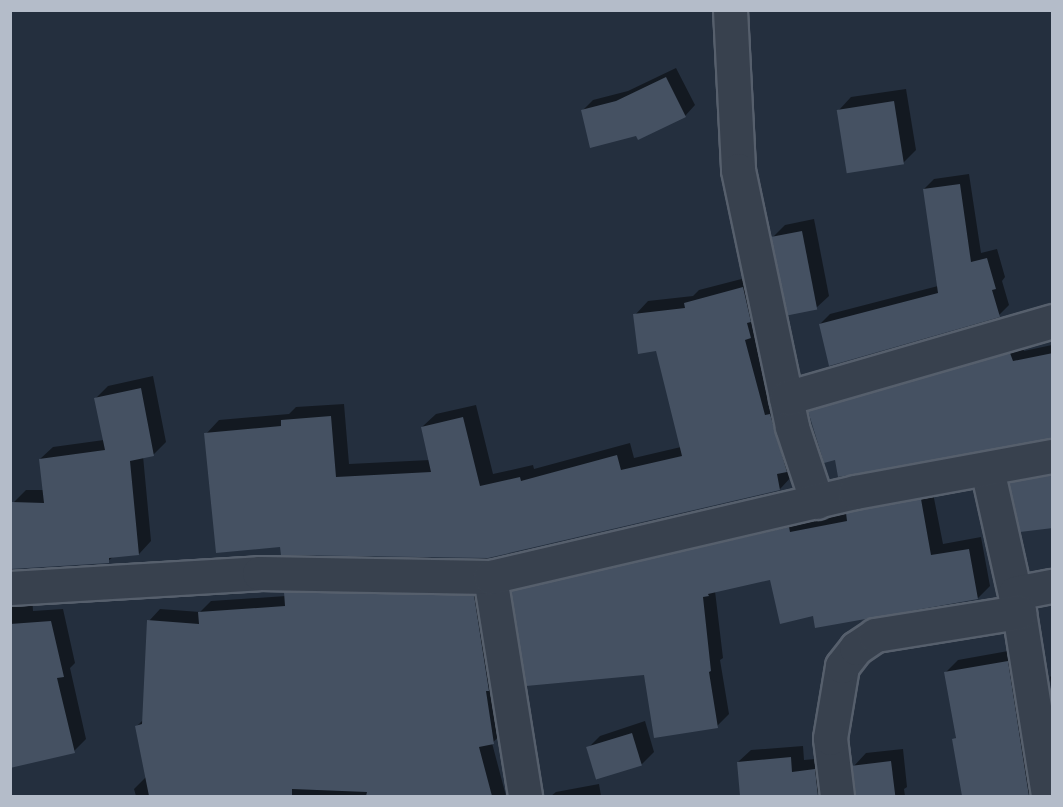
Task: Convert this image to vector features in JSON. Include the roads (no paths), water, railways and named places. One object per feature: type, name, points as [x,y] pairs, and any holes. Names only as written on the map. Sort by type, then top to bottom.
[{"type":"street","points":[[730,10],[738,170],[786,398],[817,501]]},
{"type":"street","points":[[786,398],[1053,321]]},
{"type":"street","points":[[10,588],[258,573],[490,577],[817,501],[1053,456]]},
{"type":"street","points":[[987,468],[1017,602],[1048,796]]},
{"type":"street","points":[[490,577],[525,796]]},
{"type":"street","points":[[837,796],[830,738],[842,666],[856,648],[875,635],[1017,602],[1053,586]]}]
